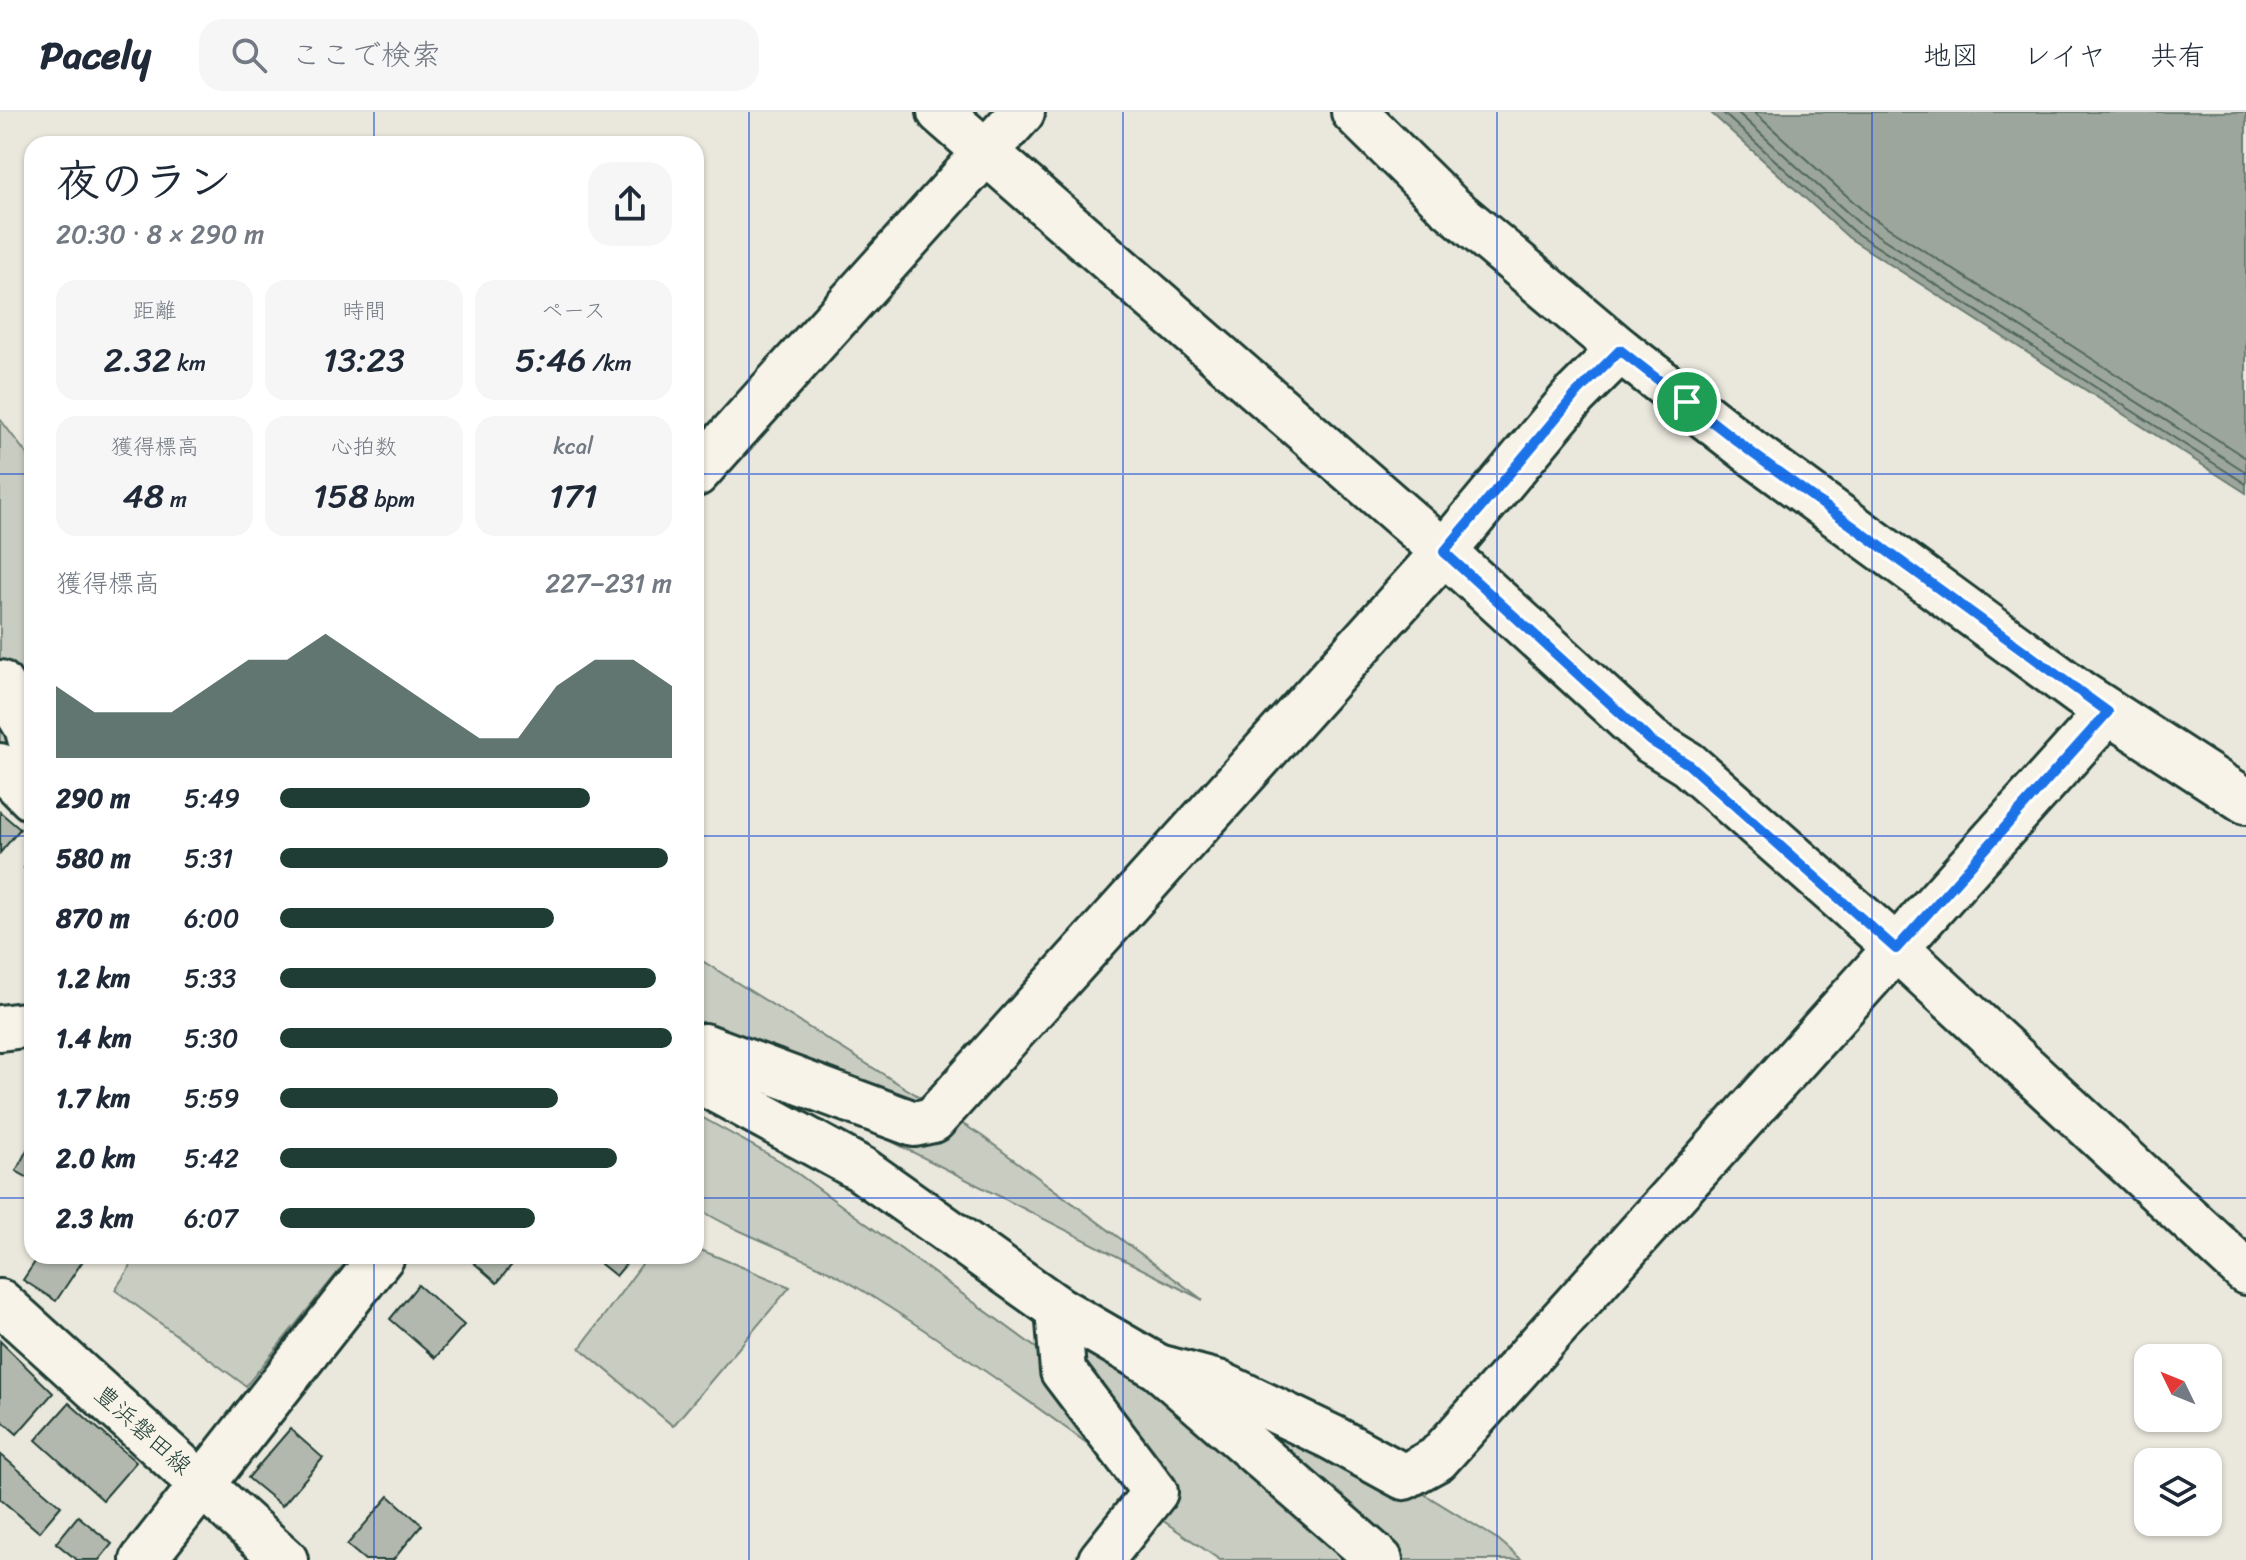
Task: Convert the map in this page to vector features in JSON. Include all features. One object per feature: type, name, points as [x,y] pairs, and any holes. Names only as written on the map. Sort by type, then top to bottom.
[{"type":"street","points":[[940,112],[1444,552],[1651,741],[1688,764],[1896,949],[2246,1272]]},
{"type":"street","points":[[704,465],[1022,112]]},
{"type":"street","points":[[1354,112],[1448,205],[1620,350],[1755,455],[2108,712],[2246,801]]},
{"type":"street","points":[[704,1046],[914,1124],[933,1120],[1444,552],[1575,395],[1620,350]]},
{"type":"street","points":[[0,683],[24,722]]},
{"type":"street","points":[[1158,1367],[1218,1383],[1404,1477],[1437,1459],[2108,712]]},
{"type":"street","points":[[0,766],[24,790]]},
{"type":"street","points":[[0,1028],[24,1025]]},
{"type":"street","points":[[704,1083],[861,1169],[1058,1309],[1158,1367],[1380,1560]]},
{"type":"street","points":[[143,1560],[376,1264]]},
{"type":"street","name":"豊浜磐田線","points":[[0,1302],[285,1560]]},
{"type":"street","points":[[1058,1309],[1063,1371],[1155,1492],[1101,1560]]},
{"type":"shaded area","points":[[0,419],[24,450],[24,790],[0,766]]},
{"type":"shaded area","points":[[704,962],[982,1136],[1203,1300],[704,1046]]},
{"type":"shaded area","points":[[704,1118],[782,1162],[1047,1356],[1099,1452],[976,1365],[850,1283],[704,1212]]},
{"type":"shaded area","points":[[704,1251],[790,1287],[673,1426],[580,1348],[642,1264],[704,1264]]},
{"type":"shaded area","points":[[132,1264],[345,1264],[246,1386],[115,1290]]},
{"type":"shaded area","points":[[1040,1331],[1331,1437],[1499,1540],[1522,1560],[1220,1560],[1143,1507]]},
{"type":"water","points":[[1710,112],[2246,112],[2246,493],[1849,238]]},
{"type":"building","points":[[0,812],[20,829],[0,853]]},
{"type":"building","points":[[24,1156],[24,1176],[16,1171]]},
{"type":"building","points":[[34,1264],[81,1264],[56,1301],[23,1280]]},
{"type":"building","points":[[475,1264],[512,1264],[497,1283]]},
{"type":"building","points":[[601,1264],[626,1264],[616,1276]]},
{"type":"building","points":[[418,1285],[464,1325],[435,1358],[390,1319]]},
{"type":"building","points":[[0,1341],[53,1393],[17,1434],[0,1419]]},
{"type":"building","points":[[69,1403],[136,1462],[103,1500],[36,1440]]},
{"type":"building","points":[[290,1429],[323,1458],[282,1506],[248,1478]]},
{"type":"building","points":[[0,1454],[61,1506],[39,1532],[0,1499]]},
{"type":"building","points":[[389,1496],[422,1525],[393,1560],[365,1560],[347,1545]]},
{"type":"building","points":[[78,1516],[112,1544],[99,1560],[77,1560],[56,1543]]},
{"type":"route","points":[[1620,350],[1687,402],[2108,712],[1896,949],[1688,764],[1651,741],[1444,552],[1575,395],[1620,350]]}]
